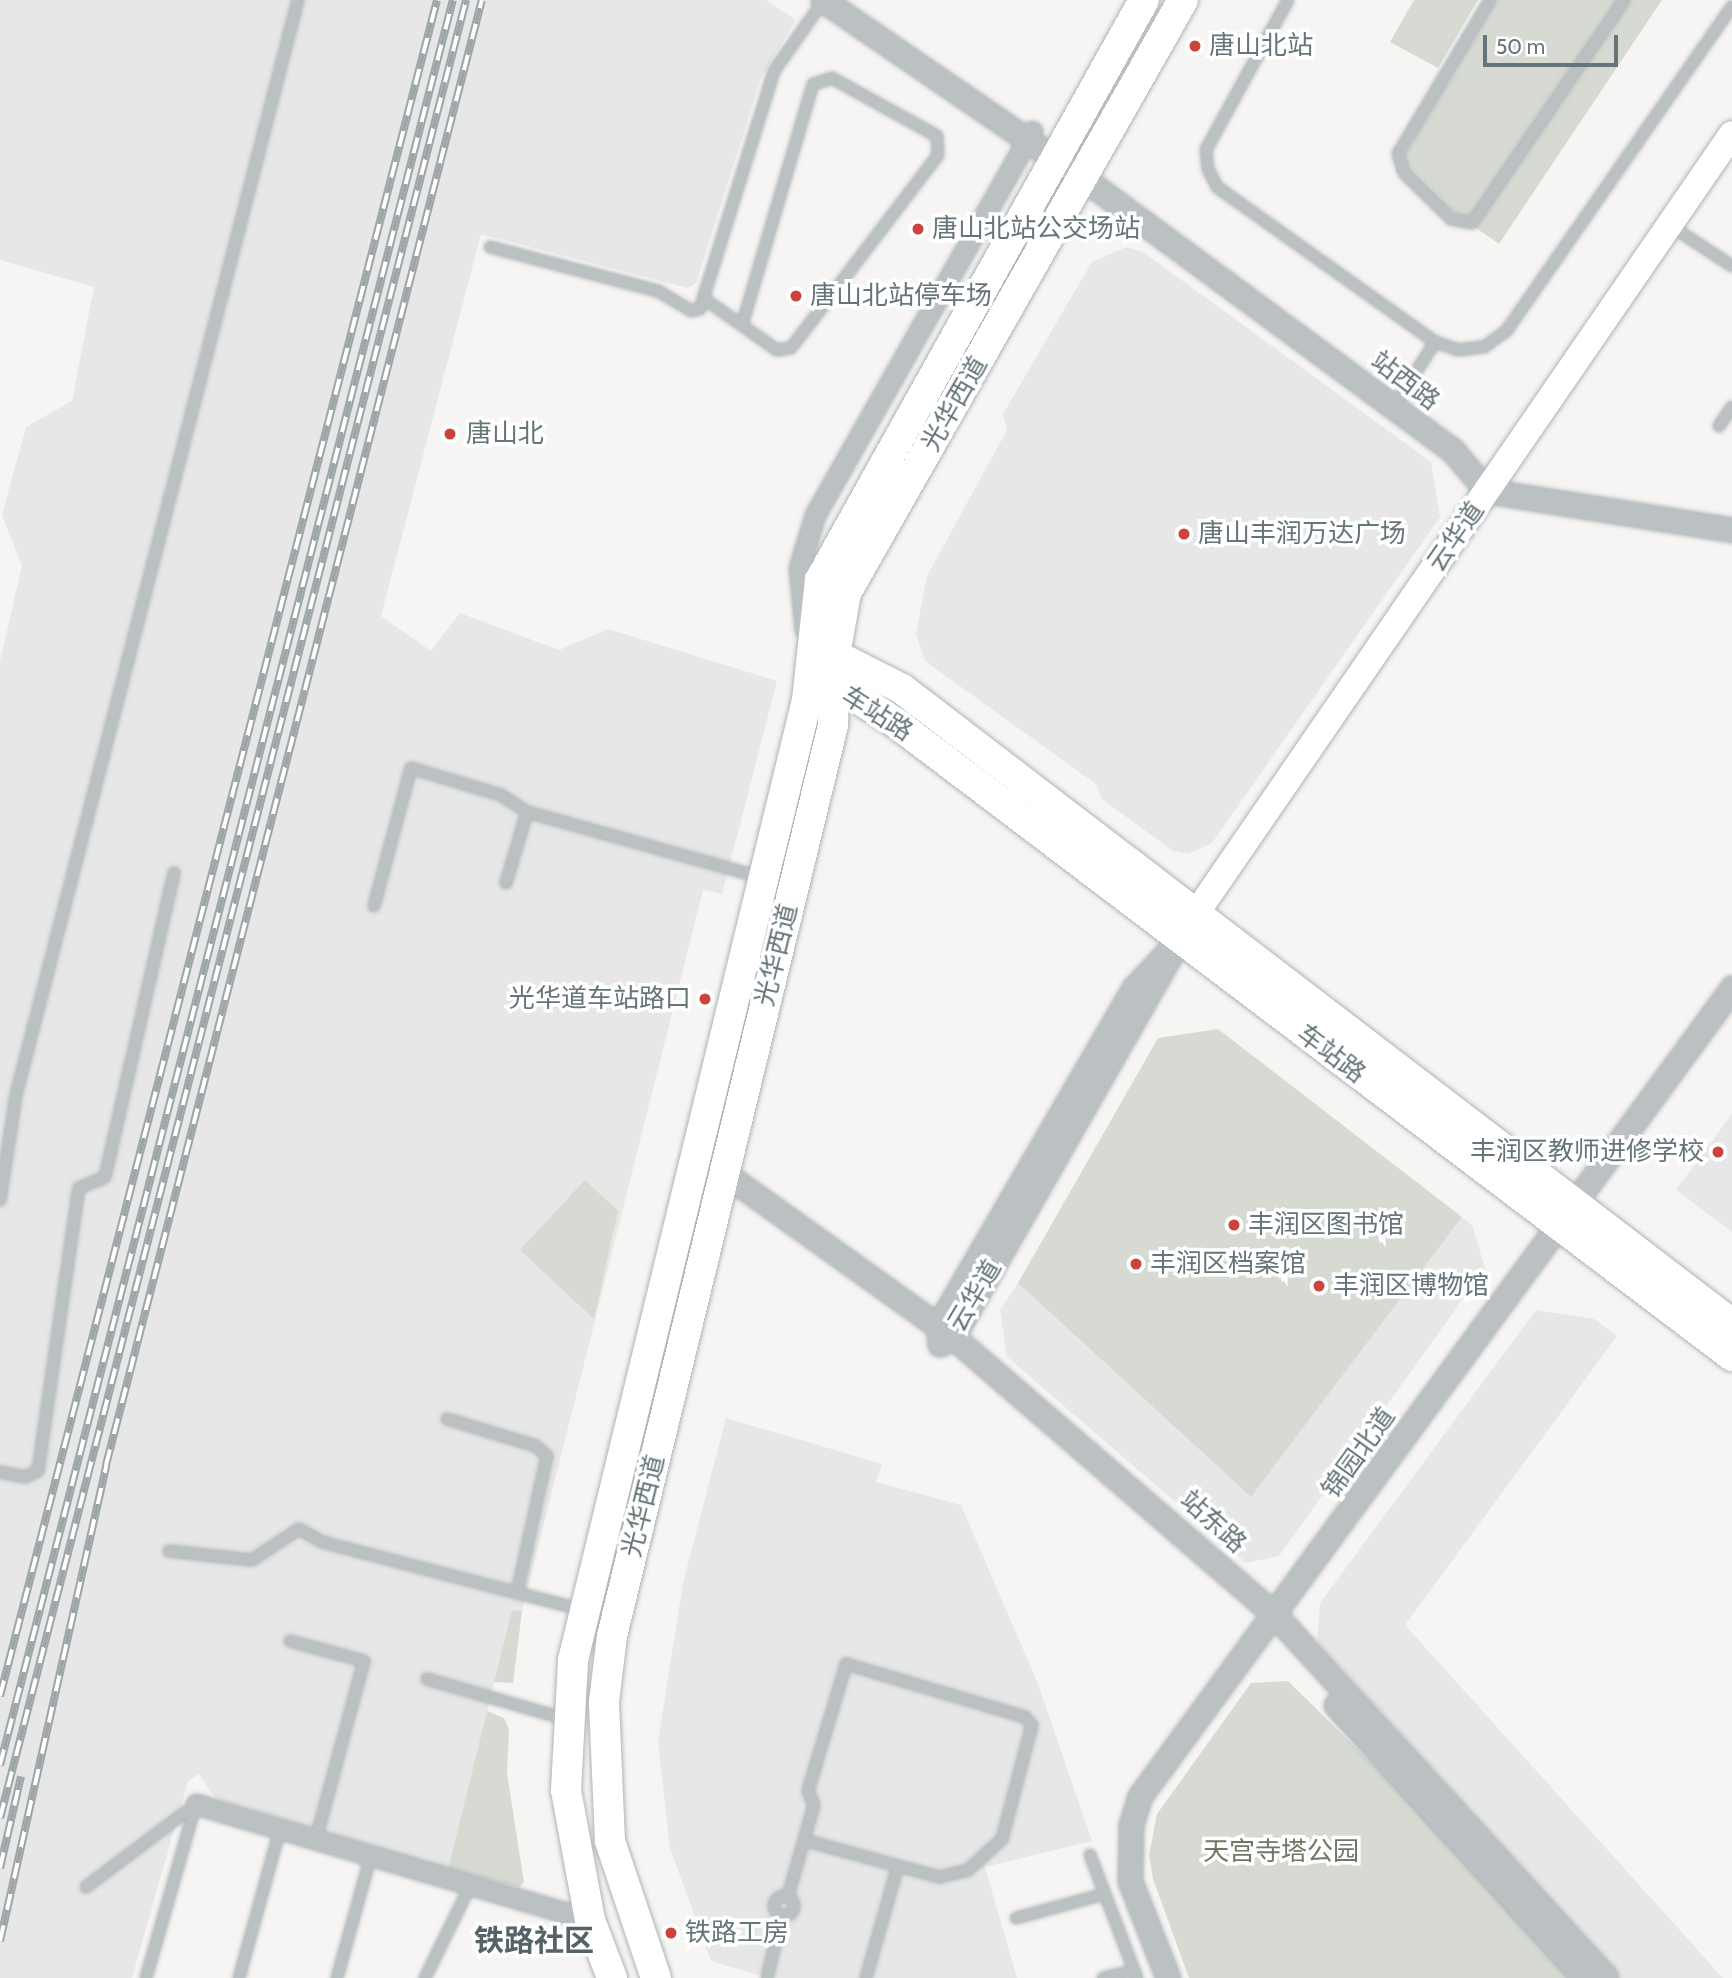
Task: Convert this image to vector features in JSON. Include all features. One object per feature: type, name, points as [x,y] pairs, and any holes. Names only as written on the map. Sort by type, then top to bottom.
[{"type":"main road","name":"光华西道","points":[[656,1978],[610,1841],[604,1702],[612,1636],[833,725],[836,690],[821,657],[820,580],[1144,0]]},
{"type":"main road","name":"光华西道","points":[[612,1978],[590,1920],[566,1790],[567,1720],[583,1610],[807,700],[846,593],[1183,0]]},
{"type":"main road","name":"云华道","points":[[1180,940],[1195,913],[1732,134]]},
{"type":"main road","name":"车站路","points":[[821,657],[902,689],[1195,913],[1568,1217],[1732,1356]]},
{"type":"main road","name":"车站路","points":[[836,690],[896,723],[1180,940],[1568,1217],[1732,1324]]},
{"type":"main road","points":[[680,1219],[721,1192]]},
{"type":"street","name":"站西路","points":[[823,0],[1058,158],[1452,451],[1487,491]]},
{"type":"street","name":"站西路","points":[[849,0],[1028,137]]},
{"type":"street","points":[[821,657],[799,568],[815,515],[1028,137]]},
{"type":"street","points":[[1487,491],[1732,530]]},
{"type":"street","name":"云华道","points":[[944,1336],[1180,940]]},
{"type":"street","name":"锦园北道","points":[[1168,1978],[1130,1881],[1131,1825],[1162,1760],[1270,1621],[1568,1217],[1732,988]]},
{"type":"street","name":"站东路","points":[[721,1192],[944,1336],[1270,1621],[1606,1978]]},
{"type":"street","name":"站东路","points":[[1270,1621],[1584,1978]]},
{"type":"street","points":[[196,1804],[590,1920]]},
{"type":"lane","points":[[0,1200],[16,1095],[298,0]]},
{"type":"lane","points":[[490,247],[658,291],[691,312],[706,300],[774,71],[823,0]]},
{"type":"lane","points":[[1288,0],[1206,150],[1208,169],[1217,187],[1436,342],[1458,350],[1484,347],[1507,330],[1732,6]]},
{"type":"lane","points":[[1490,0],[1398,154],[1404,173],[1451,219],[1472,223],[1624,0]]},
{"type":"lane","points":[[706,300],[777,350],[791,348],[937,155],[937,136],[832,78],[813,83],[742,325]]},
{"type":"lane","points":[[1670,225],[1732,266]]},
{"type":"lane","points":[[1394,407],[1436,342]]},
{"type":"lane","points":[[1719,426],[1732,407]]},
{"type":"lane","points":[[374,906],[411,768],[501,795],[527,812],[764,878]]},
{"type":"lane","points":[[506,883],[527,812]]},
{"type":"lane","points":[[0,1472],[25,1477],[38,1471],[79,1188],[105,1177],[174,873]]},
{"type":"lane","points":[[447,1419],[536,1446],[547,1456],[517,1593]]},
{"type":"lane","points":[[169,1551],[252,1560],[299,1529],[322,1542],[583,1610]]},
{"type":"lane","points":[[290,1641],[364,1661],[316,1839]]},
{"type":"lane","points":[[779,1978],[767,1976],[782,1916],[794,1910],[788,1896],[804,1840],[814,1805],[808,1791],[846,1664],[1026,1717],[1032,1725],[1002,1839],[968,1870],[939,1877],[804,1840]]},
{"type":"lane","points":[[426,1679],[567,1720]]},
{"type":"lane","points":[[86,1887],[196,1804]]},
{"type":"lane","points":[[146,1978],[196,1804]]},
{"type":"lane","points":[[239,1978],[280,1829]]},
{"type":"lane","points":[[337,1978],[371,1855]]},
{"type":"lane","points":[[1090,1855],[1136,1974],[1103,1978]]},
{"type":"lane","points":[[866,1978],[898,1866]]},
{"type":"lane","points":[[425,1978],[472,1884]]},
{"type":"lane","points":[[1016,1918],[1105,1894]]},
{"type":"shaded area","points":[[0,0],[766,0],[796,20],[761,78],[696,283],[688,288],[481,234],[381,616],[431,651],[460,613],[559,650],[608,629],[777,681],[722,894],[703,890],[522,1611],[512,1610],[448,1869],[215,1798],[199,1774],[188,1781],[132,1978],[0,1978],[0,661],[22,566],[2,515],[26,427],[72,401],[94,287],[0,260]]},
{"type":"shaded area","points":[[1126,247],[1143,252],[1431,462],[1440,517],[1212,843],[1188,854],[1173,851],[1102,799],[1096,784],[925,661],[916,634],[927,576],[1007,430],[1003,414],[1092,262]]},
{"type":"shaded area","name":"丰润区教师进修学校","points":[[1732,1114],[1732,1232],[1676,1190]]},
{"type":"shaded area","points":[[1462,1217],[1472,1225],[1485,1268],[1279,1556],[1246,1563],[1007,1357],[1000,1310],[1018,1283],[1251,1497]]},
{"type":"shaded area","points":[[1536,1310],[1594,1319],[1617,1336],[1405,1625],[1723,1978],[1620,1978],[1317,1640],[1320,1603]]},
{"type":"shaded area","points":[[726,1418],[882,1464],[876,1482],[961,1505],[1038,1684],[1092,1841],[985,1867],[1017,1978],[768,1978],[711,1961],[670,1848],[658,1742],[683,1583]]},
{"type":"green space","points":[[1414,0],[1478,0],[1438,68],[1390,42]]},
{"type":"green space","points":[[1494,0],[1662,0],[1499,244],[1395,171]]},
{"type":"green space","points":[[1218,1029],[1462,1217],[1251,1497],[1018,1283],[1158,1038]]},
{"type":"green space","points":[[585,1180],[618,1211],[594,1319],[520,1250]]},
{"type":"green space","points":[[512,1610],[522,1611],[513,1683],[494,1682]]},
{"type":"green space","name":"天宫寺塔公园","points":[[1288,1681],[1422,1813],[1570,1978],[1189,1978],[1153,1879],[1149,1855],[1157,1814],[1251,1683]]},
{"type":"green space","points":[[487,1711],[504,1718],[509,1729],[507,1773],[524,1883],[519,1887],[448,1869]]},
{"type":"railway","points":[[0,1696],[437,0]]},
{"type":"railway","points":[[0,1765],[453,0]]},
{"type":"railway","points":[[0,1818],[466,0]]},
{"type":"railway","points":[[0,1941],[106,1465],[482,0]]},
{"type":"railway","points":[[0,1868],[21,1776]]},
{"type":"place","name":"唐山北站","points":[[1195,46]]},
{"type":"place","name":"唐山北站公交场站","points":[[918,229]]},
{"type":"place","name":"唐山北站停车场","points":[[796,296]]},
{"type":"place","name":"唐山北","points":[[450,434]]},
{"type":"place","name":"唐山丰润万达广场","points":[[1184,534]]},
{"type":"place","name":"光华道车站路口","points":[[705,999]]},
{"type":"place","name":"丰润区教师进修学校","points":[[1718,1152]]},
{"type":"place","name":"丰润区图书馆","points":[[1234,1225]]},
{"type":"place","name":"丰润区档案馆","points":[[1136,1264]]},
{"type":"place","name":"丰润区博物馆","points":[[1319,1286]]},
{"type":"place","name":"铁路工房","points":[[671,1933]]},
{"type":"district","name":"铁路社区","points":[[534,1941]]}]
